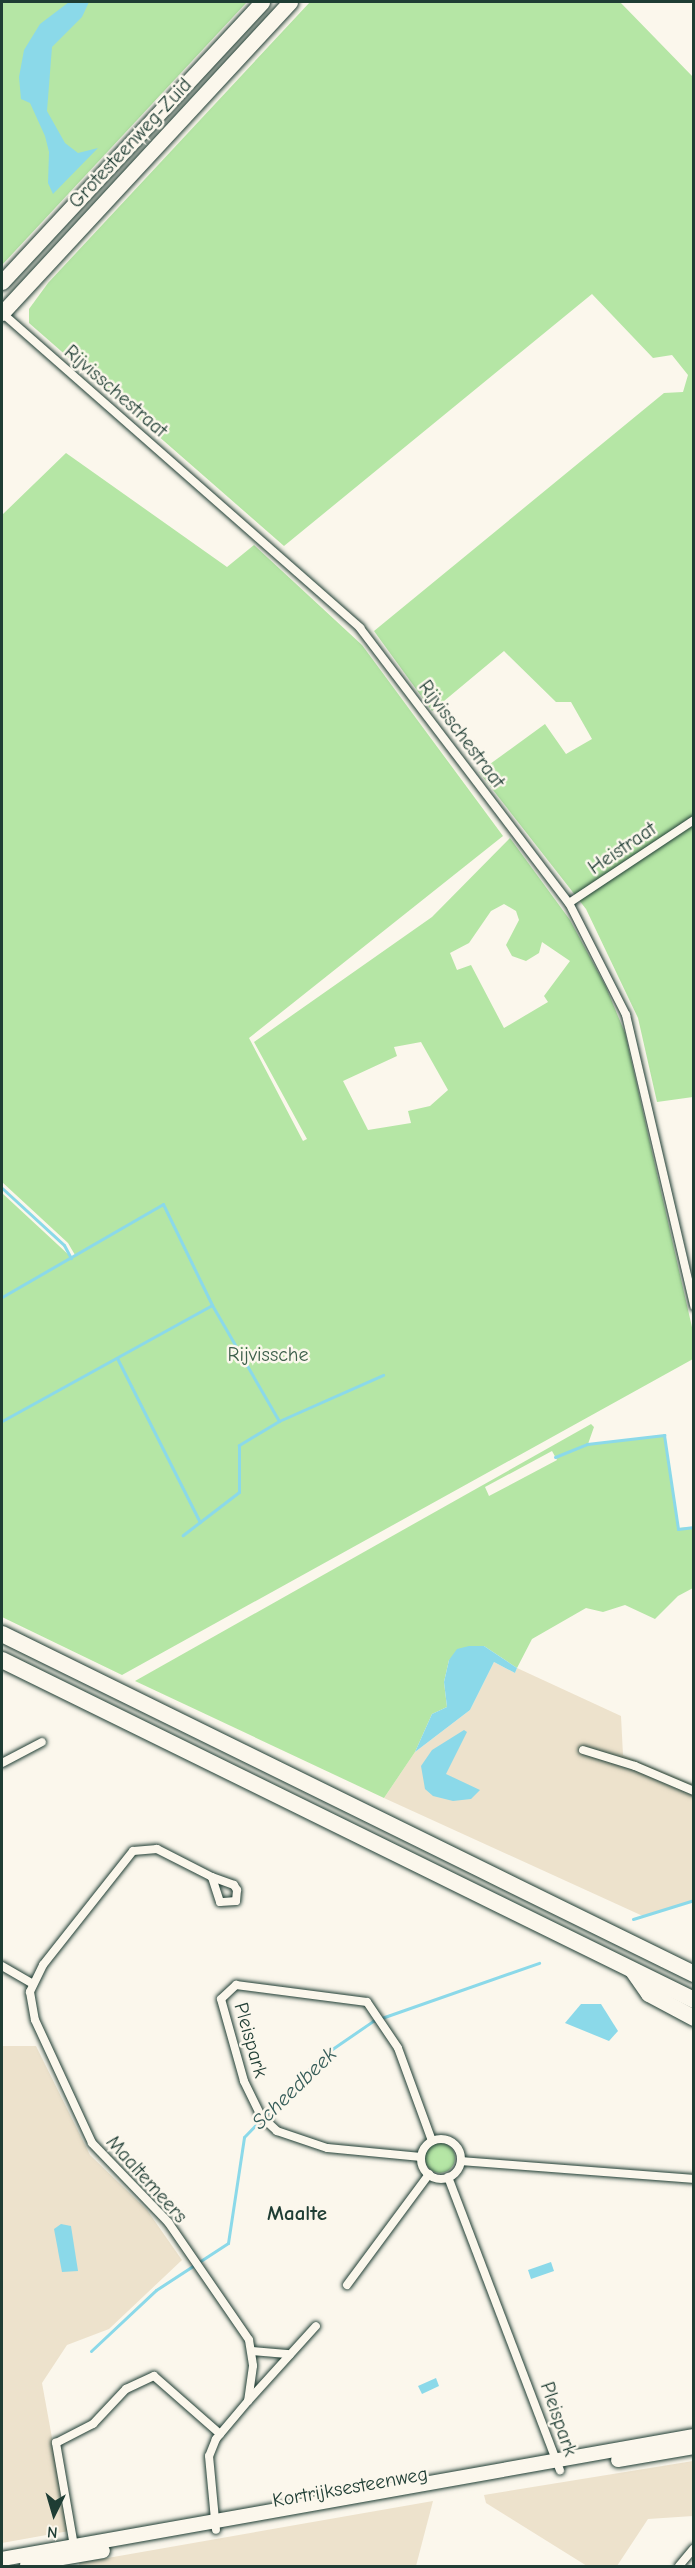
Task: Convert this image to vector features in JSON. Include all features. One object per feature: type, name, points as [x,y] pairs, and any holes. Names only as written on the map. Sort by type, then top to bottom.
[{"type":"highway","name":"Grotesteenweg-Zuid","points":[[2,282],[262,2]]},
{"type":"highway","name":"Grotesteenweg-Zuid","points":[[2,313],[290,2]]},
{"type":"highway","points":[[2,1634],[690,1971]]},
{"type":"highway","points":[[2,1660],[693,2000]]},
{"type":"highway","points":[[633,1971],[649,1994],[693,2018]]},
{"type":"main road","name":"Kortrijksesteenweg","points":[[559,2466],[693,2436]]},
{"type":"main road","name":"Kortrijksesteenweg","points":[[13,2566],[215,2526],[559,2466],[693,2447]]},
{"type":"main road","name":"Kortrijksesteenweg","points":[[2,2559],[68,2554]]},
{"type":"street","name":"Rijvisschestraat","points":[[2,313],[360,628],[569,903],[626,1015],[693,1306]]},
{"type":"street","name":"Heistraat","points":[[569,903],[693,820]]},
{"type":"street","points":[[2,1763],[42,1742]]},
{"type":"street","points":[[583,1750],[635,1766],[693,1791]]},
{"type":"street","points":[[2,1966],[31,1983],[133,1851],[158,1850],[212,1877]]},
{"type":"street","name":"Maaltemeers","points":[[31,1983],[31,2004],[36,2020],[92,2143],[168,2222],[252,2351]]},
{"type":"street","name":"Pleispark","points":[[421,2157],[300,2142],[264,2120],[244,2081],[221,1999],[237,1985],[367,2002],[398,2048],[432,2141]]},
{"type":"street","points":[[432,2141],[453,2143],[461,2161],[456,2172],[448,2177],[429,2174],[421,2157],[432,2141]]},
{"type":"street","points":[[461,2161],[693,2179]]},
{"type":"street","points":[[347,2285],[429,2174]]},
{"type":"street","name":"Pleispark","points":[[448,2177],[559,2466]]},
{"type":"street","points":[[215,2526],[208,2467],[212,2446],[248,2401],[316,2326]]},
{"type":"street","points":[[248,2401],[252,2351],[290,2354]]},
{"type":"street","points":[[68,2554],[56,2443],[93,2424],[126,2389],[154,2376],[220,2434]]},
{"type":"street","points":[[679,2566],[693,2548]]},
{"type":"shaded area","points":[[494,1662],[515,1673],[517,1668],[621,1716],[623,1755],[693,1784],[693,1900],[645,1917],[384,1798],[415,1752],[470,1710]]},
{"type":"shaded area","points":[[2,2046],[36,2046],[90,2155],[147,2210],[182,2260],[109,2329],[67,2345],[42,2383],[69,2531],[2,2543]]},
{"type":"shaded area","points":[[693,2461],[693,2516],[648,2519],[617,2566],[587,2566],[486,2503],[484,2495]]},
{"type":"shaded area","points":[[433,2501],[416,2566],[79,2566],[79,2563]]},
{"type":"green space","points":[[2,2],[247,2],[2,265]]},
{"type":"green space","points":[[310,2],[620,2],[693,77],[693,1097],[657,1102],[638,1018],[586,909],[479,772],[545,724],[566,754],[592,739],[571,702],[556,702],[504,651],[432,711],[374,631],[664,393],[683,392],[688,375],[672,355],[653,358],[592,294],[284,546],[29,323],[29,309],[48,283]]},
{"type":"green space","name":"Rijvissche","points":[[66,453],[227,567],[254,545],[362,645],[503,836],[249,1038],[303,1141],[307,1139],[254,1042],[432,917],[510,838],[570,920],[606,987],[625,1033],[694,1336],[693,1359],[122,1675],[2,1617],[2,1193],[71,1257],[75,1255],[68,1243],[2,1182],[2,515]],"holes":[[[504,904],[516,911],[519,920],[506,945],[512,956],[526,961],[539,953],[542,942],[570,961],[544,996],[548,1002],[504,1028],[471,965],[457,970],[450,953],[469,943],[491,911]],[[421,1042],[448,1090],[430,1106],[408,1111],[411,1123],[368,1130],[343,1081],[397,1056],[394,1047]]]},
{"type":"green space","points":[[591,1424],[594,1427],[588,1444],[664,1435],[678,1528],[693,1527],[693,1588],[678,1596],[655,1619],[625,1605],[603,1612],[586,1608],[532,1639],[517,1668],[484,1646],[449,1660],[444,1682],[447,1707],[432,1714],[415,1752],[384,1798],[135,1681]],"holes":[[[552,1451],[557,1460],[489,1496],[485,1487]]]},
{"type":"green space","points":[[440,2143],[451,2147],[455,2158],[451,2169],[440,2173],[429,2169],[425,2158],[429,2147]]},
{"type":"water","points":[[69,2],[89,2],[82,17],[52,47],[47,111],[65,143],[78,153],[98,148],[53,194],[48,183],[49,152],[45,136],[30,103],[21,99],[19,77],[24,50],[40,24]]},
{"type":"water","points":[[484,1646],[517,1668],[515,1673],[494,1662],[470,1710],[415,1752],[432,1714],[447,1707],[444,1682],[449,1660],[457,1649]]},
{"type":"water","points":[[464,1730],[467,1732],[446,1774],[480,1790],[471,1799],[453,1801],[433,1796],[425,1789],[421,1766],[432,1750]]},
{"type":"water","points":[[581,2004],[601,2004],[618,2031],[609,2041],[565,2023]]},
{"type":"water","points":[[61,2224],[71,2226],[78,2271],[62,2272],[54,2229]]},
{"type":"water","points":[[551,2262],[554,2271],[531,2279],[528,2270]]},
{"type":"water","points":[[436,2378],[439,2386],[422,2394],[418,2386]]},
{"type":"waterway","points":[[2,1188],[64,1245],[71,1258]]},
{"type":"waterway","points":[[2,1297],[163,1204],[212,1305],[279,1421],[239,1445],[239,1492],[183,1535]]},
{"type":"waterway","points":[[2,1421],[212,1305]]},
{"type":"waterway","points":[[117,1358],[200,1522]]},
{"type":"waterway","points":[[279,1421],[383,1375]]},
{"type":"waterway","points":[[555,1457],[587,1444],[664,1435],[678,1529],[694,1527]]},
{"type":"waterway","name":"Scheedbeek","points":[[633,1919],[694,1900]]},
{"type":"waterway","name":"Scheedbeek","points":[[91,2351],[156,2290],[228,2243],[244,2137],[322,2056],[373,2021],[539,1963]]},
{"type":"district","name":"Maalte","points":[[297,2213]]}]
